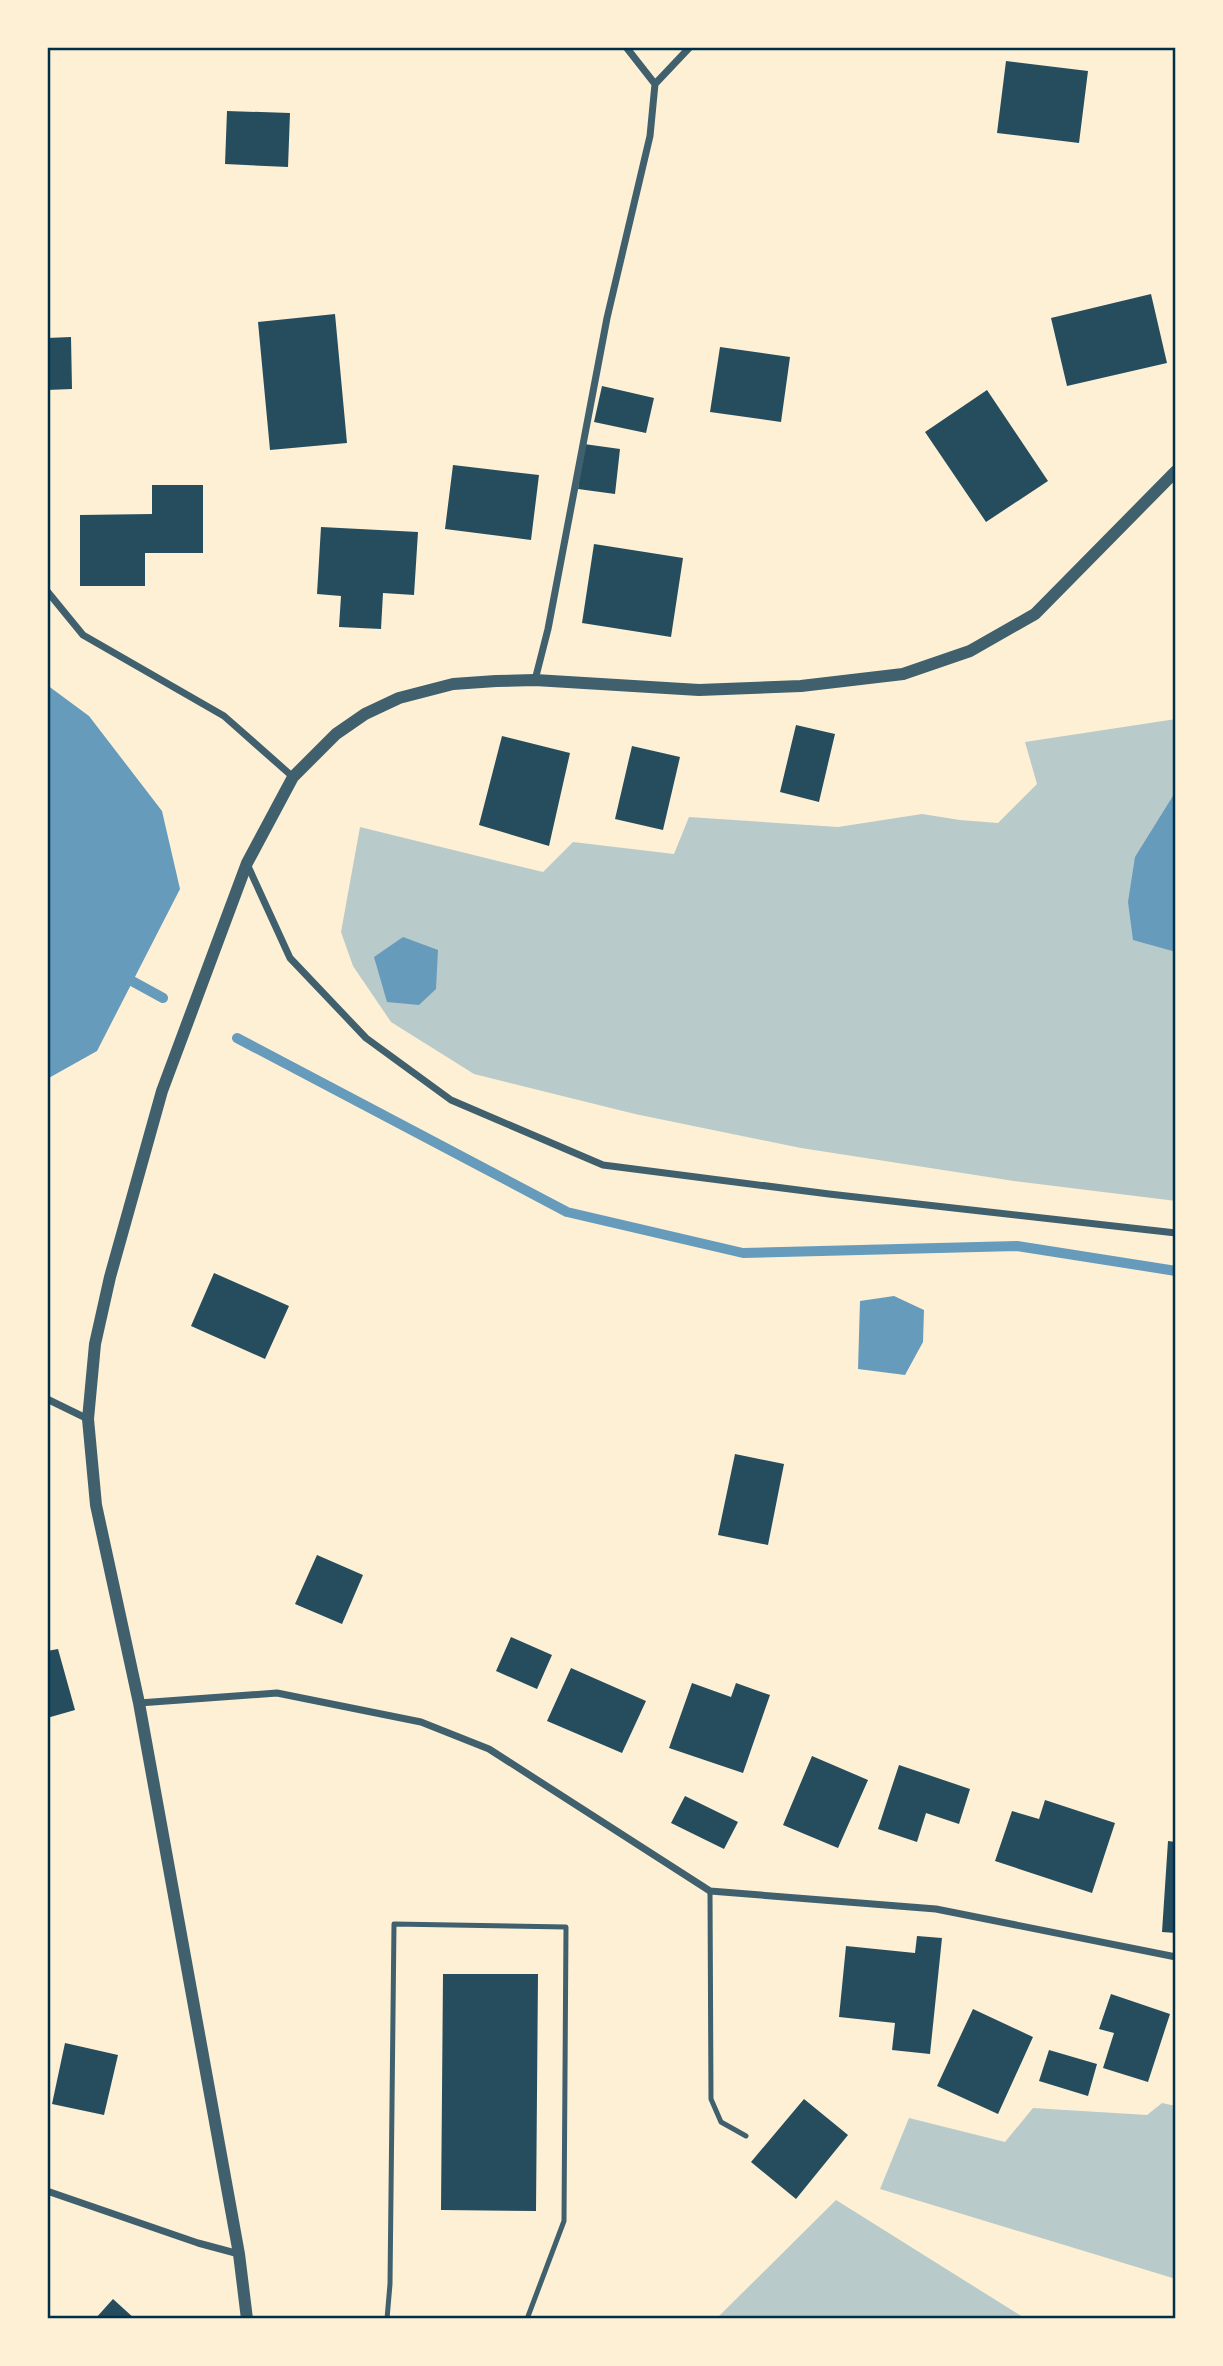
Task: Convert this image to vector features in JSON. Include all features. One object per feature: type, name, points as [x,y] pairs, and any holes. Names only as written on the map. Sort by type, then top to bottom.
[{"type":"street","points":[[626,47],[655,83]]},
{"type":"street","points":[[535,680],[548,629],[607,318],[650,136],[655,83],[690,47]]},
{"type":"street","points":[[247,2319],[239,2254],[139,1703],[96,1505],[88,1419],[95,1344],[110,1277],[162,1091],[247,863],[293,777],[336,734],[365,714],[399,698],[453,684],[535,680],[699,690],[801,686],[903,674],[970,651],[1035,614],[1176,471]]},
{"type":"street","points":[[47,591],[83,635],[224,716],[293,777]]},
{"type":"street","points":[[247,863],[290,958],[366,1038],[450,1100],[604,1165],[829,1194],[1176,1233]]},
{"type":"street","points":[[47,1399],[88,1419]]},
{"type":"street","points":[[139,1703],[277,1693],[421,1722],[489,1749],[710,1891],[936,1909],[1176,1957]]},
{"type":"street","points":[[47,2191],[198,2243],[239,2254]]},
{"type":"lane","points":[[710,1891],[711,2099],[721,2122],[746,2136]]},
{"type":"lane","points":[[387,2319],[390,2284],[394,1924],[566,1927],[564,2221],[527,2319]]},
{"type":"shaded area","points":[[1176,719],[1176,1201],[1014,1181],[801,1148],[635,1114],[474,1074],[391,1022],[353,966],[341,932],[360,827],[543,872],[573,842],[674,854],[689,817],[838,827],[922,814],[998,823],[1037,784],[1025,742]]},
{"type":"shaded area","points":[[1162,2103],[1176,2106],[1176,2279],[880,2189],[909,2118],[1005,2142],[1033,2108],[1147,2115]]},
{"type":"shaded area","points":[[836,2200],[1026,2319],[716,2319]]},
{"type":"water","points":[[47,685],[89,716],[162,811],[180,889],[97,1051],[47,1079]]},
{"type":"water","points":[[1176,791],[1176,952],[1133,940],[1128,902],[1135,857]]},
{"type":"water","points":[[403,937],[438,950],[436,989],[419,1005],[387,1002],[374,957]]},
{"type":"water","points":[[894,1296],[924,1310],[923,1342],[905,1375],[858,1369],[860,1301]]},
{"type":"building","points":[[1006,61],[1088,71],[1079,143],[997,133]]},
{"type":"building","points":[[227,111],[290,113],[288,167],[225,164]]},
{"type":"building","points":[[1151,294],[1167,363],[1067,386],[1051,318]]},
{"type":"building","points":[[335,314],[347,443],[270,450],[258,322]]},
{"type":"building","points":[[71,337],[72,389],[47,390],[47,338]]},
{"type":"building","points":[[720,347],[790,357],[781,422],[710,412]]},
{"type":"building","points":[[602,386],[654,398],[646,433],[594,422]]},
{"type":"building","points":[[987,390],[1048,481],[986,522],[925,432]]},
{"type":"building","points":[[584,444],[620,449],[615,494],[578,489]]},
{"type":"building","points":[[453,465],[539,475],[531,540],[445,529]]},
{"type":"building","points":[[152,485],[203,485],[203,553],[145,553],[145,586],[80,586],[80,515],[152,514]]},
{"type":"building","points":[[321,527],[418,532],[414,595],[383,593],[381,629],[339,627],[341,596],[317,594]]},
{"type":"building","points":[[594,544],[683,558],[671,637],[582,623]]},
{"type":"building","points":[[796,725],[835,734],[819,802],[780,792]]},
{"type":"building","points":[[502,736],[570,753],[549,846],[479,825]]},
{"type":"building","points":[[632,746],[680,757],[663,830],[615,819]]},
{"type":"building","points":[[214,1273],[289,1306],[265,1359],[191,1326]]},
{"type":"building","points":[[735,1454],[784,1464],[768,1545],[718,1535]]},
{"type":"building","points":[[317,1555],[363,1575],[342,1624],[295,1604]]},
{"type":"building","points":[[511,1637],[552,1655],[537,1689],[496,1671]]},
{"type":"building","points":[[58,1649],[75,1710],[47,1718],[47,1651]]},
{"type":"building","points":[[571,1668],[646,1701],[622,1753],[547,1721]]},
{"type":"building","points":[[692,1683],[731,1697],[736,1683],[770,1695],[743,1773],[669,1748]]},
{"type":"building","points":[[812,1756],[868,1780],[838,1848],[783,1825]]},
{"type":"building","points":[[899,1765],[970,1789],[959,1824],[926,1813],[917,1842],[878,1829]]},
{"type":"building","points":[[685,1796],[738,1822],[724,1849],[671,1823]]},
{"type":"building","points":[[1045,1800],[1115,1823],[1092,1893],[995,1861],[1012,1811],[1039,1819]]},
{"type":"building","points":[[1168,1841],[1176,1842],[1176,1933],[1162,1932]]},
{"type":"building","points":[[917,1936],[942,1938],[930,2054],[892,2050],[895,2023],[839,2017],[846,1946],[915,1953]]},
{"type":"building","points":[[443,1974],[538,1974],[536,2211],[441,2210]]},
{"type":"building","points":[[1111,1994],[1170,2014],[1148,2082],[1103,2068],[1114,2033],[1099,2029]]},
{"type":"building","points":[[973,2009],[1033,2037],[998,2114],[937,2086]]},
{"type":"building","points":[[65,2043],[118,2055],[104,2115],[52,2104]]},
{"type":"building","points":[[1049,2050],[1097,2064],[1088,2096],[1039,2081]]},
{"type":"building","points":[[804,2099],[848,2135],[796,2199],[751,2162]]},
{"type":"building","points":[[113,2299],[135,2319],[95,2319]]},
{"type":"waterway","points":[[121,975],[163,998]]},
{"type":"waterway","points":[[237,1038],[567,1212],[743,1253],[1017,1246],[1176,1271]]}]
